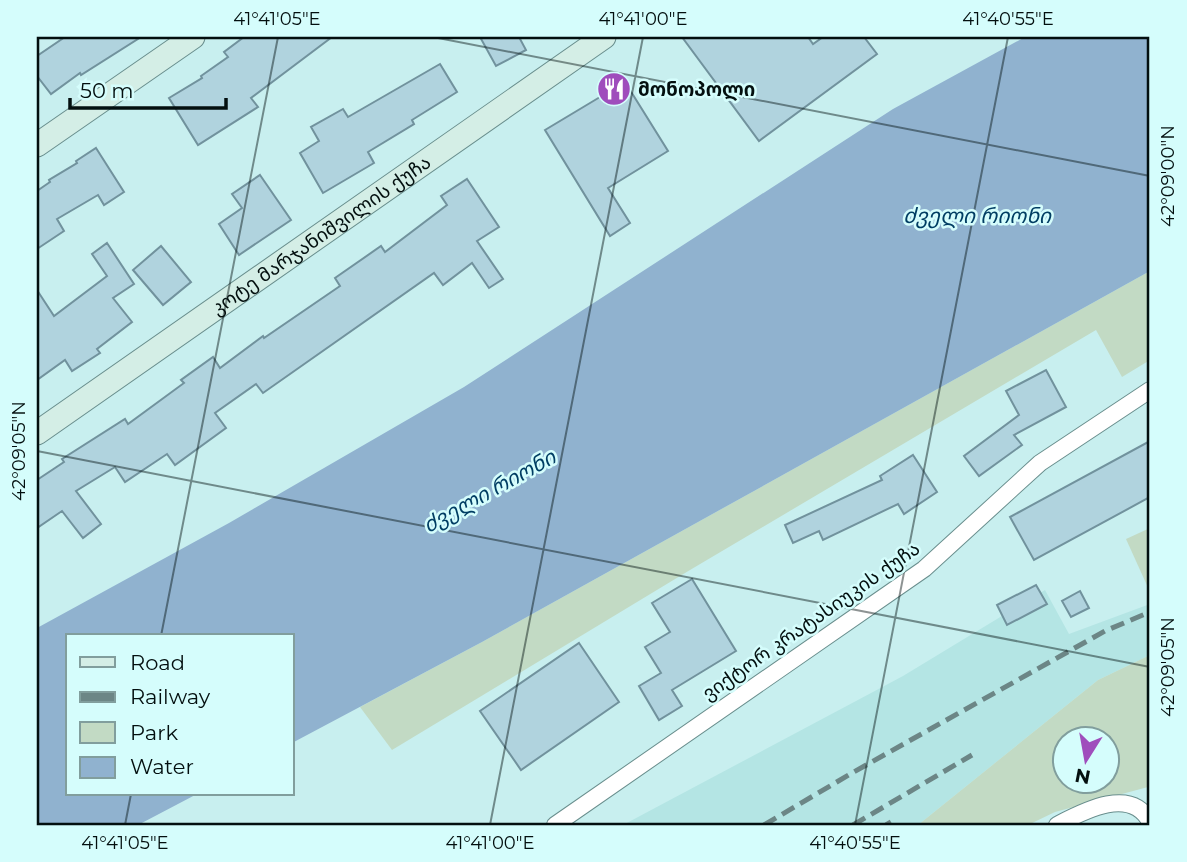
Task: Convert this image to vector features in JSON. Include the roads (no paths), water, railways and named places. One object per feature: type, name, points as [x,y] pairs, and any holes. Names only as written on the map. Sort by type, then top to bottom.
[{"type":"street","points":[[37,145],[192,37]]},
{"type":"street","name":"კოტე მარჯანიშვილის ქუჩა","points":[[37,433],[604,37]]},
{"type":"street","name":"ვიქტორ კრატასიუკის ქუჩა","points":[[555,825],[924,569],[1040,463],[1150,390]]},
{"type":"street","points":[[1057,825],[1086,810],[1117,803],[1137,808],[1150,822]]},
{"type":"water","name":"ძველი რიონი","points":[[1025,37],[1150,37],[1150,271],[482,642],[294,742],[294,634],[66,634],[66,796],[193,796],[138,825],[37,825],[37,628],[229,523],[464,387],[893,109]]},
{"type":"railway","points":[[764,825],[1105,631],[1150,612]]},
{"type":"railway","points":[[853,825],[972,755]]},
{"type":"railway","points":[[886,825],[891,822]]},
{"type":"place","name":"მონოპოლი","points":[[614,89]]}]
